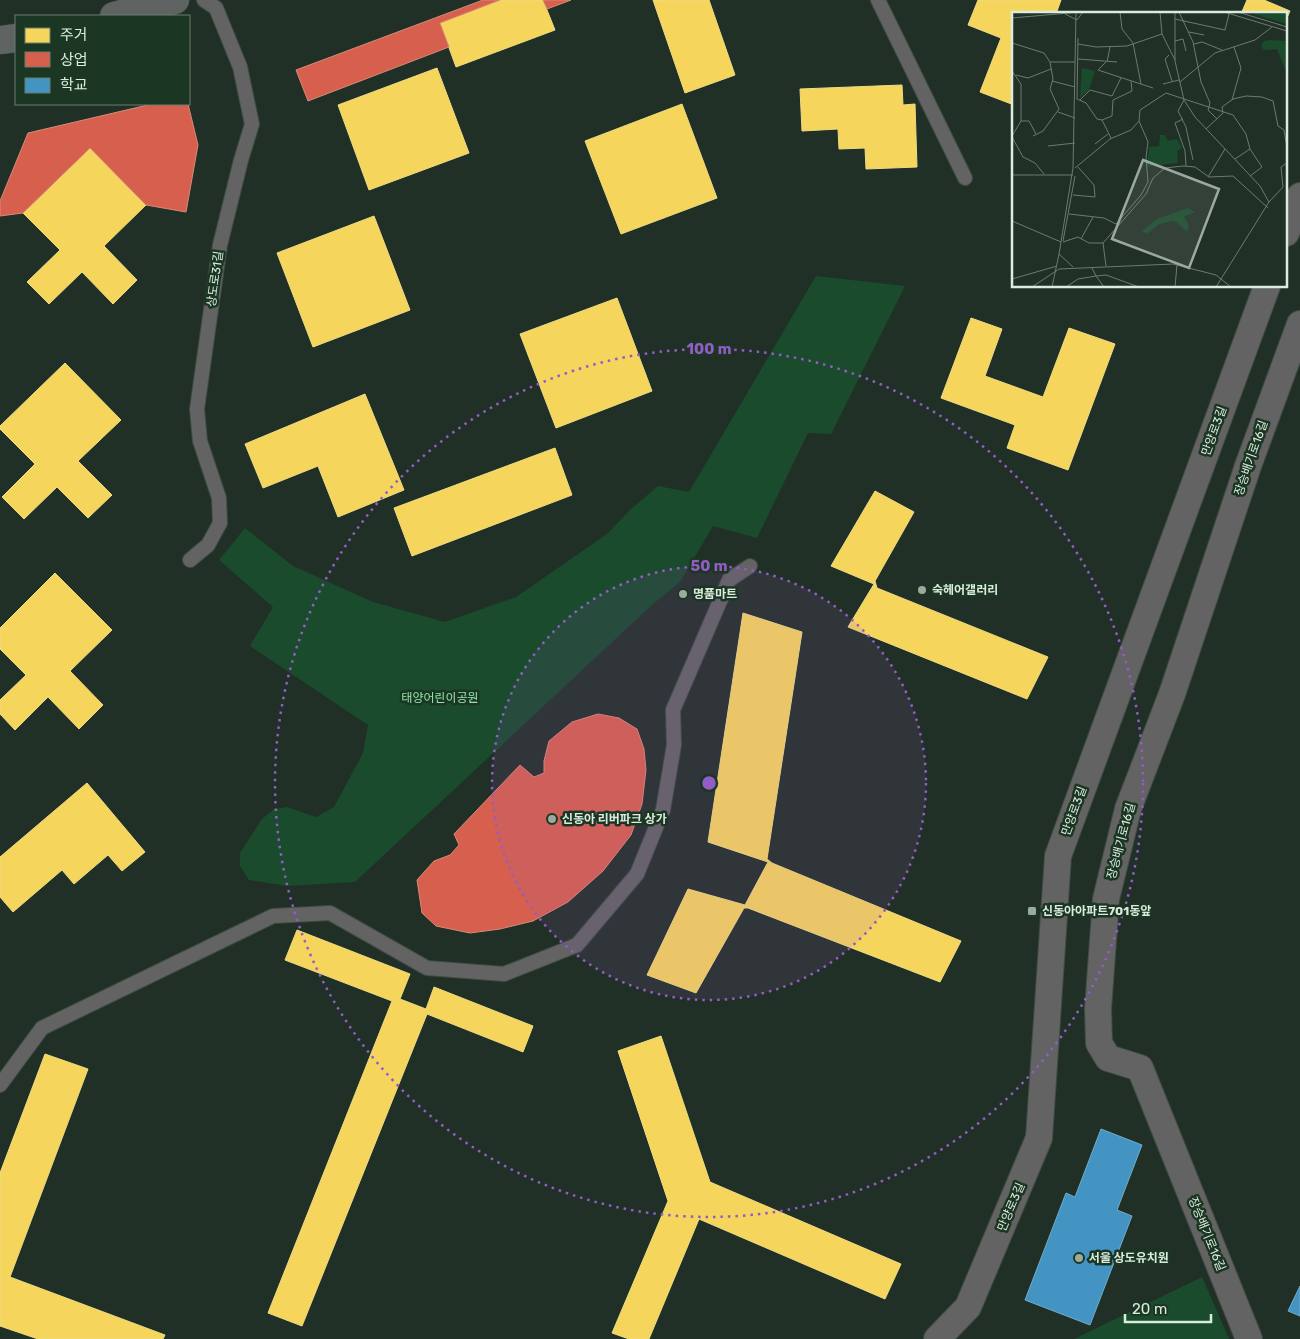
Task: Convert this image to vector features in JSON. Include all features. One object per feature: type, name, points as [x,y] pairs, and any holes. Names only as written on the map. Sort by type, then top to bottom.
[{"type":"main road","points":[[118,15],[175,0]]},
{"type":"main road","points":[[0,40],[15,38]]},
{"type":"street","points":[[1288,228],[1300,196]]},
{"type":"street","name":"만양로3길","points":[[936,1339],[968,1307],[1039,1138],[1058,856],[1266,288]]},
{"type":"street","name":"장승배기로16길","points":[[1249,1339],[1140,1068],[1108,1058],[1098,1043],[1098,1009],[1106,898],[1128,809],[1172,694],[1248,466],[1300,324]]},
{"type":"lane","name":"상도로31길","points":[[190,560],[208,545],[220,523],[218,498],[200,441],[197,409],[220,245],[252,124],[240,67],[216,8],[204,0]]},
{"type":"lane","points":[[878,0],[965,178]]},
{"type":"lane","points":[[0,1085],[42,1028],[273,916],[330,913],[427,968],[504,974],[577,945],[638,874],[663,810],[674,745],[673,710],[729,580],[750,566]]},
{"type":"green space","name":"태양어린이공원","points":[[816,276],[905,286],[831,434],[808,433],[757,538],[713,526],[680,582],[653,604],[355,882],[287,886],[249,880],[240,866],[240,853],[262,819],[274,809],[287,807],[316,817],[334,807],[363,753],[368,725],[250,646],[273,607],[219,560],[245,528],[293,566],[373,602],[445,622],[516,597],[607,534],[630,510],[658,486],[689,492]]},
{"type":"green space","points":[[1202,1277],[1229,1339],[1074,1339]]},
{"type":"building: 주거","points":[[500,0],[543,0],[555,30],[456,67],[440,23]]},
{"type":"building: 주거","points":[[653,0],[709,0],[735,75],[685,93]]},
{"type":"building: 주거","points":[[978,0],[1061,0],[1057,12],[1012,12],[1012,104],[980,92],[1001,38],[968,25]]},
{"type":"building: 주거","points":[[1247,0],[1264,0],[1290,11],[1288,16],[1288,12],[1242,12]]},
{"type":"building: 주거","points":[[437,68],[469,153],[369,190],[338,105]]},
{"type":"building: 주거","points":[[902,85],[903,105],[915,104],[917,167],[866,169],[865,148],[839,149],[838,129],[802,131],[800,89]]},
{"type":"building: 주거","points":[[682,104],[717,198],[621,234],[585,141]]},
{"type":"building: 주거","points":[[90,148],[146,205],[104,246],[137,280],[113,304],[82,272],[49,304],[27,282],[60,250],[23,213]]},
{"type":"building: 주거","points":[[374,216],[410,310],[313,347],[277,253]]},
{"type":"building: 주거","points":[[617,298],[652,391],[556,428],[520,334]]},
{"type":"building: 주거","points":[[971,318],[1002,329],[985,376],[1043,397],[1069,328],[1115,344],[1068,470],[1007,448],[1015,425],[941,398]]},
{"type":"building: 주거","points":[[65,363],[121,420],[78,461],[112,495],[88,518],[57,487],[24,519],[2,497],[35,464],[0,429],[0,426]]},
{"type":"building: 주거","points":[[365,394],[404,490],[338,517],[318,466],[263,488],[245,444]]},
{"type":"building: 주거","points":[[555,448],[572,495],[412,556],[394,508]]},
{"type":"building: 주거","points":[[875,491],[914,512],[875,581],[877,588],[1048,657],[1027,699],[848,627],[874,584],[831,566]]},
{"type":"building: 주거","points":[[55,573],[112,630],[70,671],[103,705],[79,729],[48,697],[15,730],[0,714],[0,700],[26,675],[0,649],[0,628]]},
{"type":"building: 주거","points":[[743,613],[802,632],[767,859],[772,863],[961,941],[940,982],[748,908],[744,908],[696,993],[647,975],[688,889],[745,905],[768,862],[708,842]]},
{"type":"building: 주거","points":[[87,783],[145,852],[122,871],[108,855],[74,884],[62,870],[13,912],[0,897],[0,857]]},
{"type":"building: 주거","points":[[297,930],[410,974],[400,999],[426,1009],[434,987],[533,1026],[523,1052],[427,1014],[302,1326],[268,1313],[392,1001],[285,960]]},
{"type":"building: 주거","points":[[661,1036],[710,1182],[901,1264],[885,1299],[699,1219],[649,1339],[629,1339],[612,1333],[668,1201],[618,1051]]},
{"type":"building: 주거","points":[[45,1054],[88,1069],[10,1277],[165,1335],[163,1339],[38,1339],[0,1326],[0,1173]]},
{"type":"building: 상업","points":[[483,0],[500,0],[440,23],[449,47],[308,101],[296,70]]},
{"type":"building: 상업","points":[[543,0],[571,0],[547,9]]},
{"type":"building: 상업","points":[[148,105],[188,105],[198,145],[186,212],[146,205],[90,148],[23,213],[0,216],[0,201],[28,133]]},
{"type":"building: 상업","name":"신동아 리버파크 상가","points":[[598,714],[619,718],[637,729],[644,749],[646,770],[642,804],[631,835],[603,871],[568,902],[533,921],[500,929],[470,933],[436,926],[422,913],[417,880],[434,861],[450,855],[459,845],[454,834],[520,765],[534,777],[544,773],[544,761],[549,741],[572,722]]},
{"type":"building: 학교","name":"서울 상도유치원","points":[[1101,1129],[1142,1145],[1117,1210],[1132,1216],[1090,1325],[1025,1300],[1066,1193],[1075,1197]]},
{"type":"building: 학교","points":[[1300,1286],[1300,1316],[1288,1311]]},
{"type":"place","name":"숙헤어갤러리","points":[[922,590]]},
{"type":"place","name":"명품마트","points":[[683,594]]},
{"type":"place","name":"신동아 리버파크 상가","points":[[552,819]]},
{"type":"place","name":"신동아아파트701동앞","points":[[1032,911]]},
{"type":"place","name":"서울 상도유치원","points":[[1079,1258]]}]
